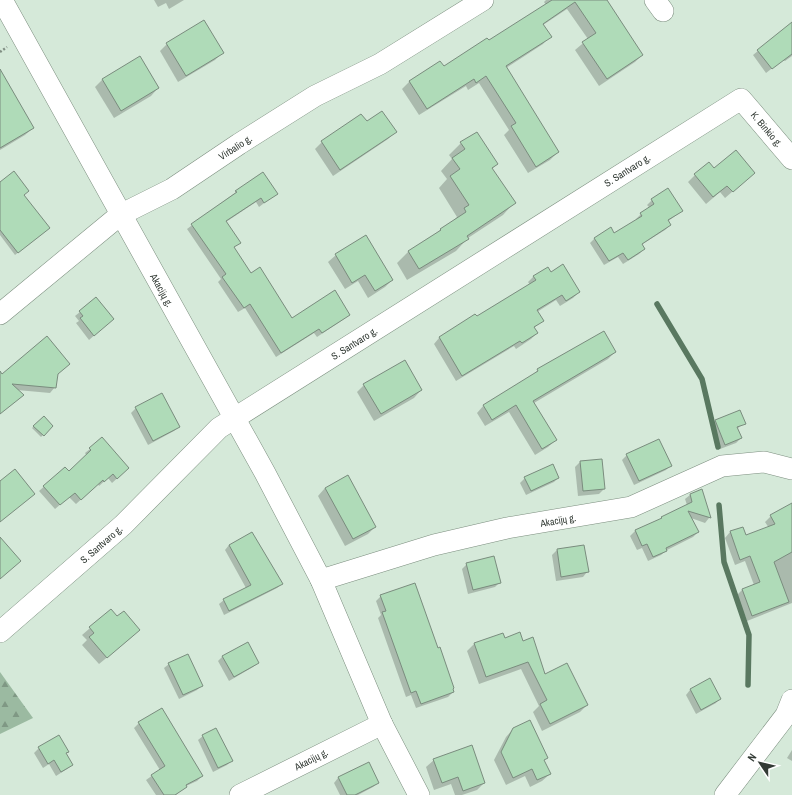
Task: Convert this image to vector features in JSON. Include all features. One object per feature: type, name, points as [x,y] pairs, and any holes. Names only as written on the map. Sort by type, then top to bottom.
[{"type":"street","name":"Akacijų g.","points":[[2,0],[120,215],[235,419],[321,580],[382,724],[419,795]]},
{"type":"street","name":"Virbalio g.","points":[[0,314],[120,215],[172,189],[315,96],[380,64],[484,0]]},
{"type":"street","name":"K. Binkio g.","points":[[741,99],[792,159]]},
{"type":"street","name":"S. Santvaro g.","points":[[0,632],[122,525],[220,428],[741,99]]},
{"type":"street","name":"Akacijų g.","points":[[321,580],[434,545],[507,528],[631,507],[722,466],[764,462],[792,469]]},
{"type":"street","points":[[725,795],[786,715],[792,700]]},
{"type":"street","name":"Akacijų g.","points":[[240,795],[382,724]]},
{"type":"green space","points":[[0,672],[33,718],[0,734]]},
{"type":"building","points":[[552,0],[607,0],[643,55],[607,79],[582,42],[596,33],[575,2],[543,24],[552,37],[506,66],[559,152],[536,167],[511,126],[516,123],[486,76],[476,83],[474,79],[427,109],[409,81],[440,61],[444,66],[487,38],[489,40]]},
{"type":"building","points":[[204,20],[224,53],[186,76],[166,43]]},
{"type":"building","points":[[792,22],[792,54],[772,69],[757,50]]},
{"type":"building","points":[[140,56],[159,88],[121,111],[102,79]]},
{"type":"building","points":[[0,69],[34,128],[0,148]]},
{"type":"building","points":[[382,111],[397,132],[340,170],[321,141],[361,114],[367,121]]},
{"type":"building","points":[[477,132],[498,164],[492,168],[516,203],[467,236],[469,239],[419,269],[408,251],[466,212],[464,208],[469,205],[450,176],[460,169],[452,158],[465,149],[460,142]]},
{"type":"building","points":[[736,150],[755,173],[733,192],[727,186],[713,197],[694,174],[709,162],[714,168]]},
{"type":"building","points":[[14,171],[29,191],[24,195],[50,228],[18,253],[0,230],[0,182]]},
{"type":"building","points":[[263,172],[278,194],[264,203],[261,198],[226,221],[241,243],[234,247],[251,273],[260,267],[292,318],[335,290],[350,315],[322,333],[319,329],[281,353],[250,304],[244,308],[222,277],[226,274],[191,224]]},
{"type":"building","points":[[668,188],[683,211],[668,220],[671,225],[642,244],[645,249],[628,260],[623,253],[609,261],[594,238],[611,227],[614,233],[642,216],[640,213],[654,204],[651,199]]},
{"type":"building","points":[[366,235],[393,280],[375,291],[365,275],[352,283],[335,254]]},
{"type":"building","points":[[563,264],[580,292],[566,301],[562,295],[537,310],[544,321],[534,327],[538,333],[522,343],[520,341],[462,376],[439,337],[475,314],[477,316],[536,280],[533,276],[548,267],[551,272]]},
{"type":"building","points":[[96,297],[114,319],[94,336],[80,318],[83,316],[79,311]]},
{"type":"building","points":[[604,331],[616,352],[533,401],[557,440],[542,449],[516,405],[492,420],[483,405],[538,371],[537,369]]},
{"type":"building","points":[[47,336],[70,364],[58,374],[56,388],[12,384],[24,395],[0,414],[0,371],[2,374]]},
{"type":"building","points":[[405,360],[422,390],[381,414],[363,384]]},
{"type":"building","points":[[162,393],[180,427],[153,441],[135,407]]},
{"type":"building","points":[[740,410],[746,424],[737,427],[742,438],[725,445],[715,420]]},
{"type":"building","points":[[44,416],[53,426],[44,436],[33,426]]},
{"type":"building","points":[[102,437],[129,468],[117,479],[113,474],[104,482],[103,480],[81,500],[75,493],[60,505],[43,486],[65,467],[69,471],[91,450],[89,448]]},
{"type":"building","points":[[659,439],[672,466],[639,481],[626,454]]},
{"type":"building","points":[[602,459],[605,489],[583,491],[580,461]]},
{"type":"building","points":[[553,464],[559,478],[531,491],[524,477]]},
{"type":"building","points":[[15,469],[35,494],[0,522],[0,481]]},
{"type":"building","points":[[348,475],[376,527],[353,539],[325,488]]},
{"type":"building","points":[[702,489],[711,518],[688,511],[699,532],[666,548],[667,551],[653,557],[647,544],[642,546],[635,530],[692,502],[690,494]]},
{"type":"building","points":[[792,503],[792,552],[774,562],[789,602],[752,616],[742,589],[760,582],[750,556],[740,560],[730,531],[743,527],[746,535],[775,524],[770,515]]},
{"type":"building","points":[[252,532],[283,584],[229,611],[223,599],[251,585],[229,545]]},
{"type":"building","points":[[0,537],[21,561],[0,579]]},
{"type":"building","points":[[584,545],[589,572],[561,577],[557,549]]},
{"type":"building","points":[[494,556],[501,583],[473,590],[466,563]]},
{"type":"building","points":[[415,583],[454,688],[454,692],[421,704],[416,691],[411,693],[382,612],[386,611],[380,595]]},
{"type":"building","points":[[111,609],[117,616],[124,611],[140,630],[107,658],[89,637],[94,633],[89,627]]},
{"type":"building","points":[[520,632],[523,641],[533,637],[545,674],[567,663],[588,705],[550,724],[540,704],[547,700],[528,662],[486,677],[474,643],[503,633],[505,638]]},
{"type":"building","points":[[248,642],[259,663],[234,677],[222,656]]},
{"type":"building","points":[[188,654],[203,686],[183,695],[168,663]]},
{"type":"building","points":[[710,678],[721,699],[701,710],[690,689]]},
{"type":"building","points":[[162,708],[203,776],[186,785],[187,787],[175,795],[164,795],[151,775],[165,766],[138,722]]},
{"type":"building","points":[[530,720],[548,758],[544,760],[551,774],[537,780],[532,769],[513,778],[501,752],[513,728]]},
{"type":"building","points":[[216,728],[233,761],[218,768],[202,735]]},
{"type":"building","points":[[59,735],[69,752],[66,753],[73,765],[61,772],[54,760],[48,764],[38,747]]},
{"type":"building","points":[[472,745],[485,783],[463,791],[458,777],[442,783],[433,759]]},
{"type":"building","points":[[369,762],[379,783],[355,795],[347,795],[338,777]]},
{"type":"waterway","points":[[657,304],[702,379],[718,447]]},
{"type":"waterway","points":[[719,505],[724,562],[749,635],[748,685]]}]
